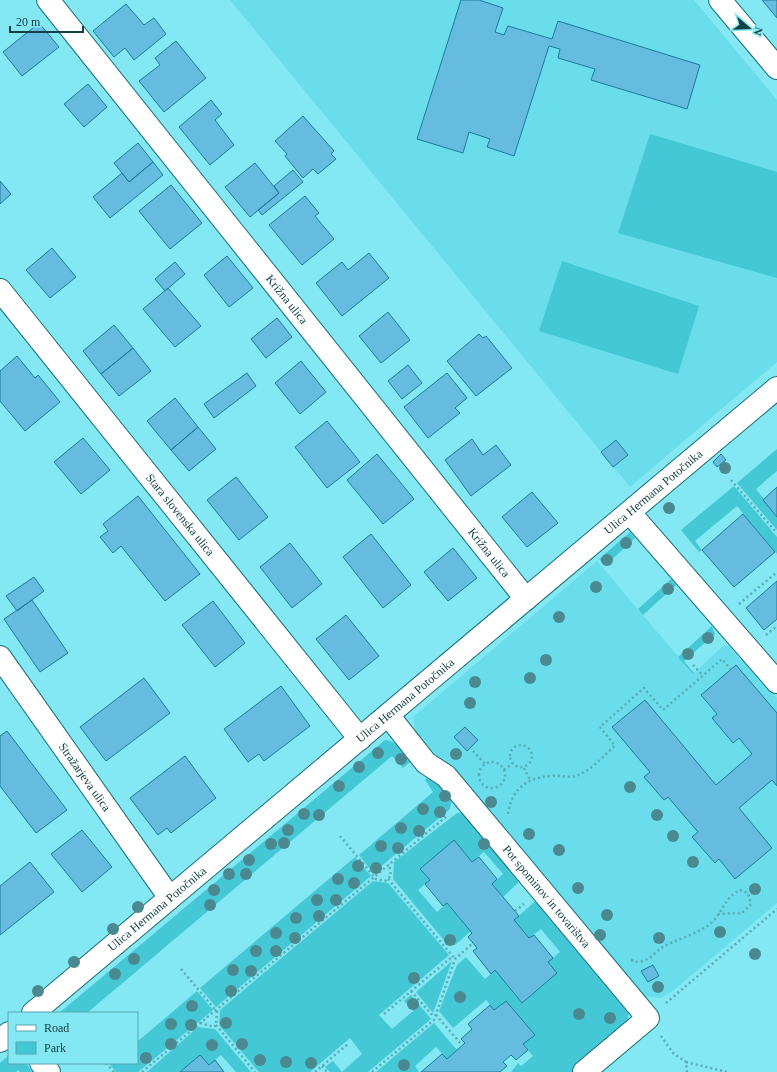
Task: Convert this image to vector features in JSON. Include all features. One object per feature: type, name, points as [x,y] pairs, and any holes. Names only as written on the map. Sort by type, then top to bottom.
[{"type":"street","name":"Križna ulica","points":[[48,0],[526,599]]},
{"type":"street","points":[[720,0],[777,68]]},
{"type":"street","name":"Stara slovenska ulica","points":[[0,290],[360,739]]},
{"type":"street","name":"Ulica Hermana Potočnika","points":[[34,1012],[777,388]]},
{"type":"street","points":[[630,513],[777,682]]},
{"type":"street","name":"Stražarjeva ulica","points":[[0,657],[170,898]]},
{"type":"street","name":"Pot spominov in tovarištva","points":[[388,715],[426,763],[446,776],[648,1018]]},
{"type":"street","points":[[584,1072],[648,1018]]},
{"type":"street","points":[[0,1041],[8,1034]]},
{"type":"street","points":[[42,1064],[49,1072]]},
{"type":"path","points":[[732,480],[777,533]]},
{"type":"path","points":[[722,618],[777,572]]},
{"type":"path","points":[[508,820],[511,799],[518,788],[530,780],[546,776],[574,776],[584,773],[615,746],[600,727],[644,688],[663,710],[722,659],[731,670]]},
{"type":"path","points":[[693,665],[703,676]]},
{"type":"path","points":[[521,745],[527,747],[531,752],[532,758],[529,764],[524,768],[517,768],[512,764],[509,758],[510,751],[521,745]]},
{"type":"path","points":[[473,751],[485,764]]},
{"type":"path","points":[[492,762],[499,764],[504,770],[505,777],[502,784],[495,788],[488,788],[482,784],[479,777],[480,769],[485,764],[492,762]]},
{"type":"path","points":[[504,770],[512,764]]},
{"type":"path","points":[[524,768],[530,780]]},
{"type":"path","points":[[142,1072],[466,800]]},
{"type":"path","points":[[340,836],[374,877],[385,881],[388,879],[391,876],[389,864]]},
{"type":"path","points":[[388,879],[455,959]]},
{"type":"path","points":[[627,959],[637,962],[643,961],[654,955],[662,948],[704,928],[714,921],[717,914],[730,895],[740,890],[748,893],[750,904],[742,913],[717,914]]},
{"type":"path","points":[[727,1072],[686,1062],[673,1053],[648,1018],[777,910]]},
{"type":"path","points":[[372,1072],[434,1020],[455,959],[473,943]]},
{"type":"path","points":[[384,1014],[452,956]]},
{"type":"path","points":[[181,969],[217,1012],[216,1025],[255,1072]]},
{"type":"path","points":[[411,991],[462,1045]]},
{"type":"path","points":[[200,1023],[214,1027],[216,1025]]},
{"type":"path","points":[[315,1072],[348,1044]]},
{"type":"path","points":[[686,1062],[687,1072]]},
{"type":"path","points":[[107,1064],[114,1072]]},
{"type":"path","points":[[322,1066],[327,1072]]},
{"type":"shaded area","points":[[230,0],[694,0],[777,100],[777,362],[630,487]]},
{"type":"shaded area","points":[[597,561],[693,674],[724,645],[729,646],[741,661],[747,662],[777,698],[777,903],[674,990],[661,998],[640,996],[415,730],[413,717]]},
{"type":"green space","points":[[650,134],[777,172],[777,278],[618,233]]},
{"type":"green space","points":[[562,261],[699,306],[678,374],[539,331]]},
{"type":"green space","points":[[777,449],[777,471],[756,489],[777,517],[777,530],[737,483]]},
{"type":"green space","points":[[734,486],[777,537],[777,554],[737,506],[695,541],[702,550],[699,552],[681,530]]},
{"type":"green space","points":[[630,532],[635,538],[605,566],[599,559]]},
{"type":"green space","points":[[671,579],[676,585],[643,615],[638,609]]},
{"type":"green space","points":[[712,626],[715,634],[684,661],[694,673],[693,674],[678,657]]},
{"type":"green space","points":[[385,740],[394,742],[403,751],[410,762],[403,768],[392,756],[88,1012],[60,1012]]},
{"type":"green space","points":[[429,776],[453,792],[450,809],[373,873],[359,855],[433,792],[425,780]]},
{"type":"green space","points":[[457,813],[471,814],[519,872],[518,883],[503,897],[492,884],[503,874],[484,852],[472,862],[454,841],[420,869],[430,880],[418,890],[437,912],[447,903],[471,931],[455,945],[448,945],[393,879],[394,862]]},
{"type":"green space","points":[[355,857],[371,876],[216,1007],[200,988]]},
{"type":"green space","points":[[373,881],[388,883],[449,955],[379,1015],[392,1029],[413,1011],[404,1001],[411,995],[431,1019],[368,1072],[342,1072],[362,1054],[350,1038],[310,1072],[259,1072],[219,1025],[220,1010]]},
{"type":"green space","points":[[540,897],[629,1011],[627,1024],[577,1072],[511,1072],[518,1063],[521,1066],[533,1056],[523,1044],[535,1035],[506,1001],[494,1010],[486,1000],[453,1028],[439,1011],[457,965],[466,957],[485,979],[495,970],[522,1003],[557,973],[548,962],[560,952],[541,929],[529,938],[514,920]]},
{"type":"green space","points":[[452,961],[433,1013],[416,992]]},
{"type":"green space","points":[[197,991],[213,1010],[138,1072],[116,1072],[110,1064],[138,1064],[138,1041]]},
{"type":"green space","points":[[434,1023],[457,1050],[447,1059],[436,1047],[415,1066],[419,1072],[376,1072]]},
{"type":"green space","points":[[198,1027],[215,1029],[251,1072],[236,1072],[221,1055],[209,1065],[200,1055],[180,1072],[147,1072]]},
{"type":"green space","points":[[8,1056],[8,1064],[27,1064],[32,1072],[20,1072],[18,1070],[16,1072],[0,1072],[0,1063]]},
{"type":"green space","points":[[333,1061],[342,1072],[330,1072],[325,1067]]},
{"type":"building","points":[[461,0],[479,0],[503,8],[495,32],[504,35],[508,26],[552,39],[558,21],[700,65],[687,109],[591,80],[595,69],[558,58],[560,49],[549,46],[514,156],[487,147],[490,139],[469,132],[463,153],[417,139]]},
{"type":"building","points":[[762,0],[777,0],[777,18]]},
{"type":"building","points":[[126,4],[144,25],[154,18],[166,34],[134,60],[125,48],[114,57],[93,31]]},
{"type":"building","points":[[39,23],[59,47],[22,76],[3,52]]},
{"type":"building","points":[[176,41],[206,78],[164,112],[139,81],[160,65],[155,58]]},
{"type":"building","points":[[88,84],[107,107],[84,127],[64,104]]},
{"type":"building","points":[[211,100],[222,114],[215,120],[234,145],[210,165],[179,127]]},
{"type":"building","points":[[303,116],[334,151],[331,154],[336,159],[318,174],[313,169],[303,178],[285,156],[287,154],[275,141]]},
{"type":"building","points":[[138,143],[153,162],[129,182],[114,163]]},
{"type":"building","points":[[153,162],[163,175],[110,218],[93,197],[122,173],[129,182]]},
{"type":"building","points":[[255,163],[279,193],[250,217],[225,187]]},
{"type":"building","points":[[293,170],[303,182],[262,215],[258,210],[279,193],[274,186]]},
{"type":"building","points":[[0,181],[11,194],[0,204]]},
{"type":"building","points":[[171,185],[202,223],[170,249],[139,211]]},
{"type":"building","points":[[305,196],[319,213],[315,216],[334,239],[302,265],[269,225]]},
{"type":"building","points":[[52,248],[76,277],[50,298],[26,270]]},
{"type":"building","points":[[369,253],[389,278],[342,316],[316,283],[342,262],[348,270]]},
{"type":"building","points":[[227,256],[253,288],[229,307],[204,275]]},
{"type":"building","points":[[175,262],[185,274],[165,291],[155,279]]},
{"type":"building","points":[[168,288],[201,326],[175,347],[143,309]]},
{"type":"building","points":[[388,312],[410,340],[381,363],[359,336]]},
{"type":"building","points":[[277,318],[292,337],[266,358],[251,339]]},
{"type":"building","points":[[114,325],[133,348],[101,374],[83,351]]},
{"type":"building","points":[[479,334],[483,338],[486,336],[512,368],[476,396],[447,361]]},
{"type":"building","points":[[133,348],[151,371],[119,396],[101,374]]},
{"type":"building","points":[[17,356],[35,378],[38,375],[60,402],[25,431],[0,401],[0,371]]},
{"type":"building","points":[[301,361],[326,392],[300,414],[275,383]]},
{"type":"building","points":[[408,365],[422,383],[402,399],[388,381]]},
{"type":"building","points":[[247,373],[256,386],[214,418],[204,404]]},
{"type":"building","points":[[447,373],[467,398],[455,408],[460,413],[428,438],[404,407]]},
{"type":"building","points":[[175,398],[198,427],[171,450],[147,421]]},
{"type":"building","points":[[327,421],[360,462],[327,488],[295,447]]},
{"type":"building","points":[[198,427],[216,449],[189,471],[171,450]]},
{"type":"building","points":[[83,438],[110,470],[81,494],[54,462]]},
{"type":"building","points":[[472,439],[483,455],[496,445],[511,465],[471,496],[445,460]]},
{"type":"building","points":[[616,440],[628,455],[613,467],[601,452]]},
{"type":"building","points":[[377,454],[414,499],[383,524],[347,480]]},
{"type":"building","points":[[721,454],[726,460],[717,467],[713,462]]},
{"type":"building","points":[[236,477],[268,517],[239,540],[207,500]]},
{"type":"building","points":[[777,487],[777,517],[763,500]]},
{"type":"building","points":[[532,492],[558,523],[527,547],[502,517]]},
{"type":"building","points":[[138,496],[200,574],[165,601],[121,546],[113,553],[100,537],[108,531],[103,524]]},
{"type":"building","points":[[743,514],[775,552],[734,587],[702,550]]},
{"type":"building","points":[[371,534],[411,585],[383,608],[343,557]]},
{"type":"building","points":[[290,543],[322,584],[292,608],[260,567]]},
{"type":"building","points":[[453,548],[477,578],[448,601],[424,572]]},
{"type":"building","points":[[34,577],[44,591],[17,611],[6,596]]},
{"type":"building","points":[[777,581],[777,619],[764,630],[746,608]]},
{"type":"building","points":[[32,600],[68,653],[40,672],[4,619]]},
{"type":"building","points":[[213,601],[245,643],[215,667],[182,625]]},
{"type":"building","points":[[346,615],[379,656],[349,680],[316,639]]},
{"type":"building","points":[[736,665],[777,713],[777,786],[772,780],[739,808],[772,848],[735,879],[719,859],[715,863],[692,837],[698,832],[668,797],[664,800],[644,777],[650,772],[612,727],[645,700],[716,785],[752,754],[739,738],[733,743],[712,718],[717,714],[701,695]]},
{"type":"building","points":[[144,678],[170,713],[106,761],[80,727]]},
{"type":"building","points":[[281,686],[310,726],[264,761],[259,754],[248,762],[224,729]]},
{"type":"building","points":[[465,727],[478,740],[467,751],[454,737]]},
{"type":"building","points":[[7,731],[67,810],[36,833],[0,786],[0,736]]},
{"type":"building","points":[[185,756],[216,798],[171,833],[167,828],[158,835],[130,798]]},
{"type":"building","points":[[82,830],[112,867],[82,892],[51,854]]},
{"type":"building","points":[[454,840],[472,862],[479,857],[497,879],[492,884],[519,916],[514,920],[529,938],[534,935],[553,958],[548,962],[557,973],[522,1003],[495,970],[491,974],[473,951],[477,948],[468,937],[472,933],[447,903],[443,906],[425,884],[430,880],[420,869]]},
{"type":"building","points":[[30,862],[54,892],[0,935],[0,886]]},
{"type":"building","points":[[653,965],[659,976],[648,982],[641,971]]},
{"type":"building","points":[[506,1001],[535,1035],[523,1044],[528,1050],[516,1060],[511,1055],[503,1062],[507,1066],[500,1072],[421,1072],[442,1054],[447,1059],[465,1043],[461,1039],[472,1029],[468,1024],[490,1005],[494,1010]]},
{"type":"building","points":[[200,1055],[209,1065],[215,1060],[224,1072],[180,1072]]}]
